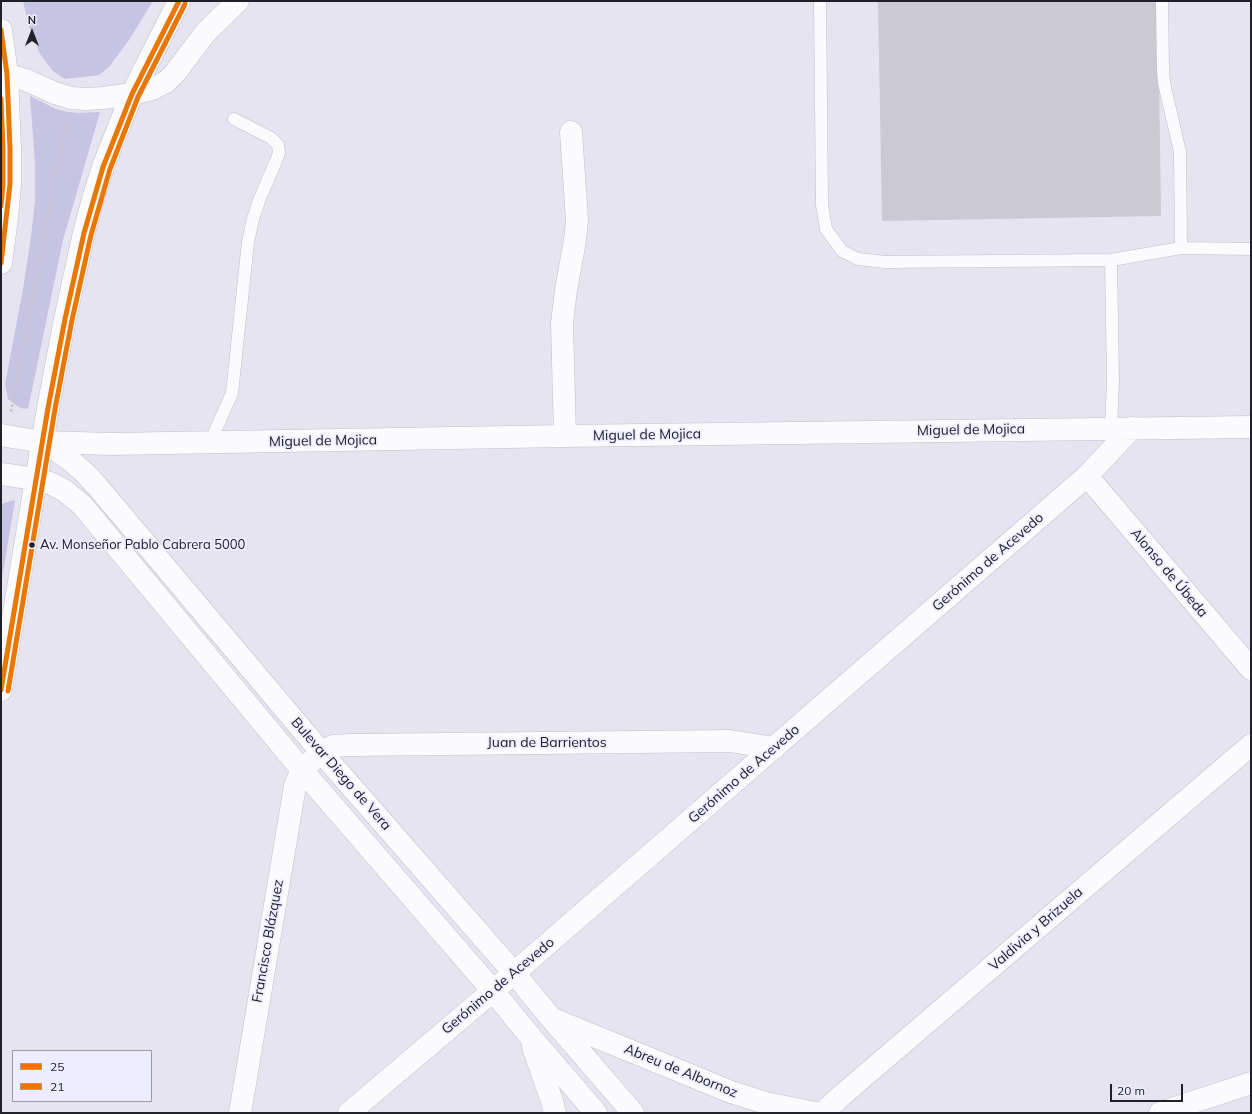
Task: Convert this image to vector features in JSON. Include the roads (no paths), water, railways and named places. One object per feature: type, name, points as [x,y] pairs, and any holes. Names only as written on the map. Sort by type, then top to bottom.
[{"type":"street","points":[[1,690],[55,368],[84,233],[103,167],[132,94],[179,1]]},
{"type":"street","points":[[4,74],[26,80],[55,93],[71,98],[103,98],[132,94],[152,89],[166,82],[175,73],[206,32],[238,1]]},
{"type":"street","points":[[1,30],[10,149],[10,184],[1,263]]},
{"type":"street","points":[[565,436],[562,323],[577,220],[571,132]]},
{"type":"street","name":"Miguel de Mojica","points":[[42,442],[112,444],[210,443],[565,436],[1251,427]]},
{"type":"street","name":"Gerónimo de Acevedo","points":[[349,1113],[514,973],[1087,476],[1121,428]]},
{"type":"street","points":[[4,435],[42,442]]},
{"type":"street","name":"Bulevar Diego de Vera","points":[[42,442],[70,460],[97,486],[321,752],[514,973],[633,1113]]},
{"type":"street","name":"Bulevar Diego de Vera","points":[[1,474],[36,478],[50,483],[65,491],[82,505],[302,770],[596,1113]]},
{"type":"street","name":"Alonso de Úbeda","points":[[1087,476],[1251,669]]},
{"type":"street","name":"Juan de Barrientos","points":[[321,752],[333,746],[351,745],[730,742],[774,748]]},
{"type":"street","name":"Valdivia y Brizuela","points":[[823,1113],[1251,745]]},
{"type":"street","points":[[302,770],[321,752]]},
{"type":"street","name":"Francisco Blázquez","points":[[240,1113],[294,786],[302,770]]},
{"type":"street","name":"Abreu de Albornoz","points":[[551,1018],[731,1092],[766,1103],[815,1113]]},
{"type":"street","points":[[529,1035],[555,1113]]},
{"type":"street","points":[[1160,1113],[1251,1083]]},
{"type":"lane","points":[[820,1],[822,205],[826,229],[842,250],[858,260],[885,262],[1111,260],[1181,248],[1251,249]]},
{"type":"lane","points":[[1162,1],[1164,83],[1180,152],[1181,248]]},
{"type":"lane","points":[[210,443],[232,393],[248,242],[253,219],[279,153],[278,146],[272,138],[234,119]]},
{"type":"lane","points":[[1111,260],[1113,381],[1121,428]]},
{"type":"place","name":"Av. Monseñor Pablo Cabrera 5000","points":[[32,545]]}]
